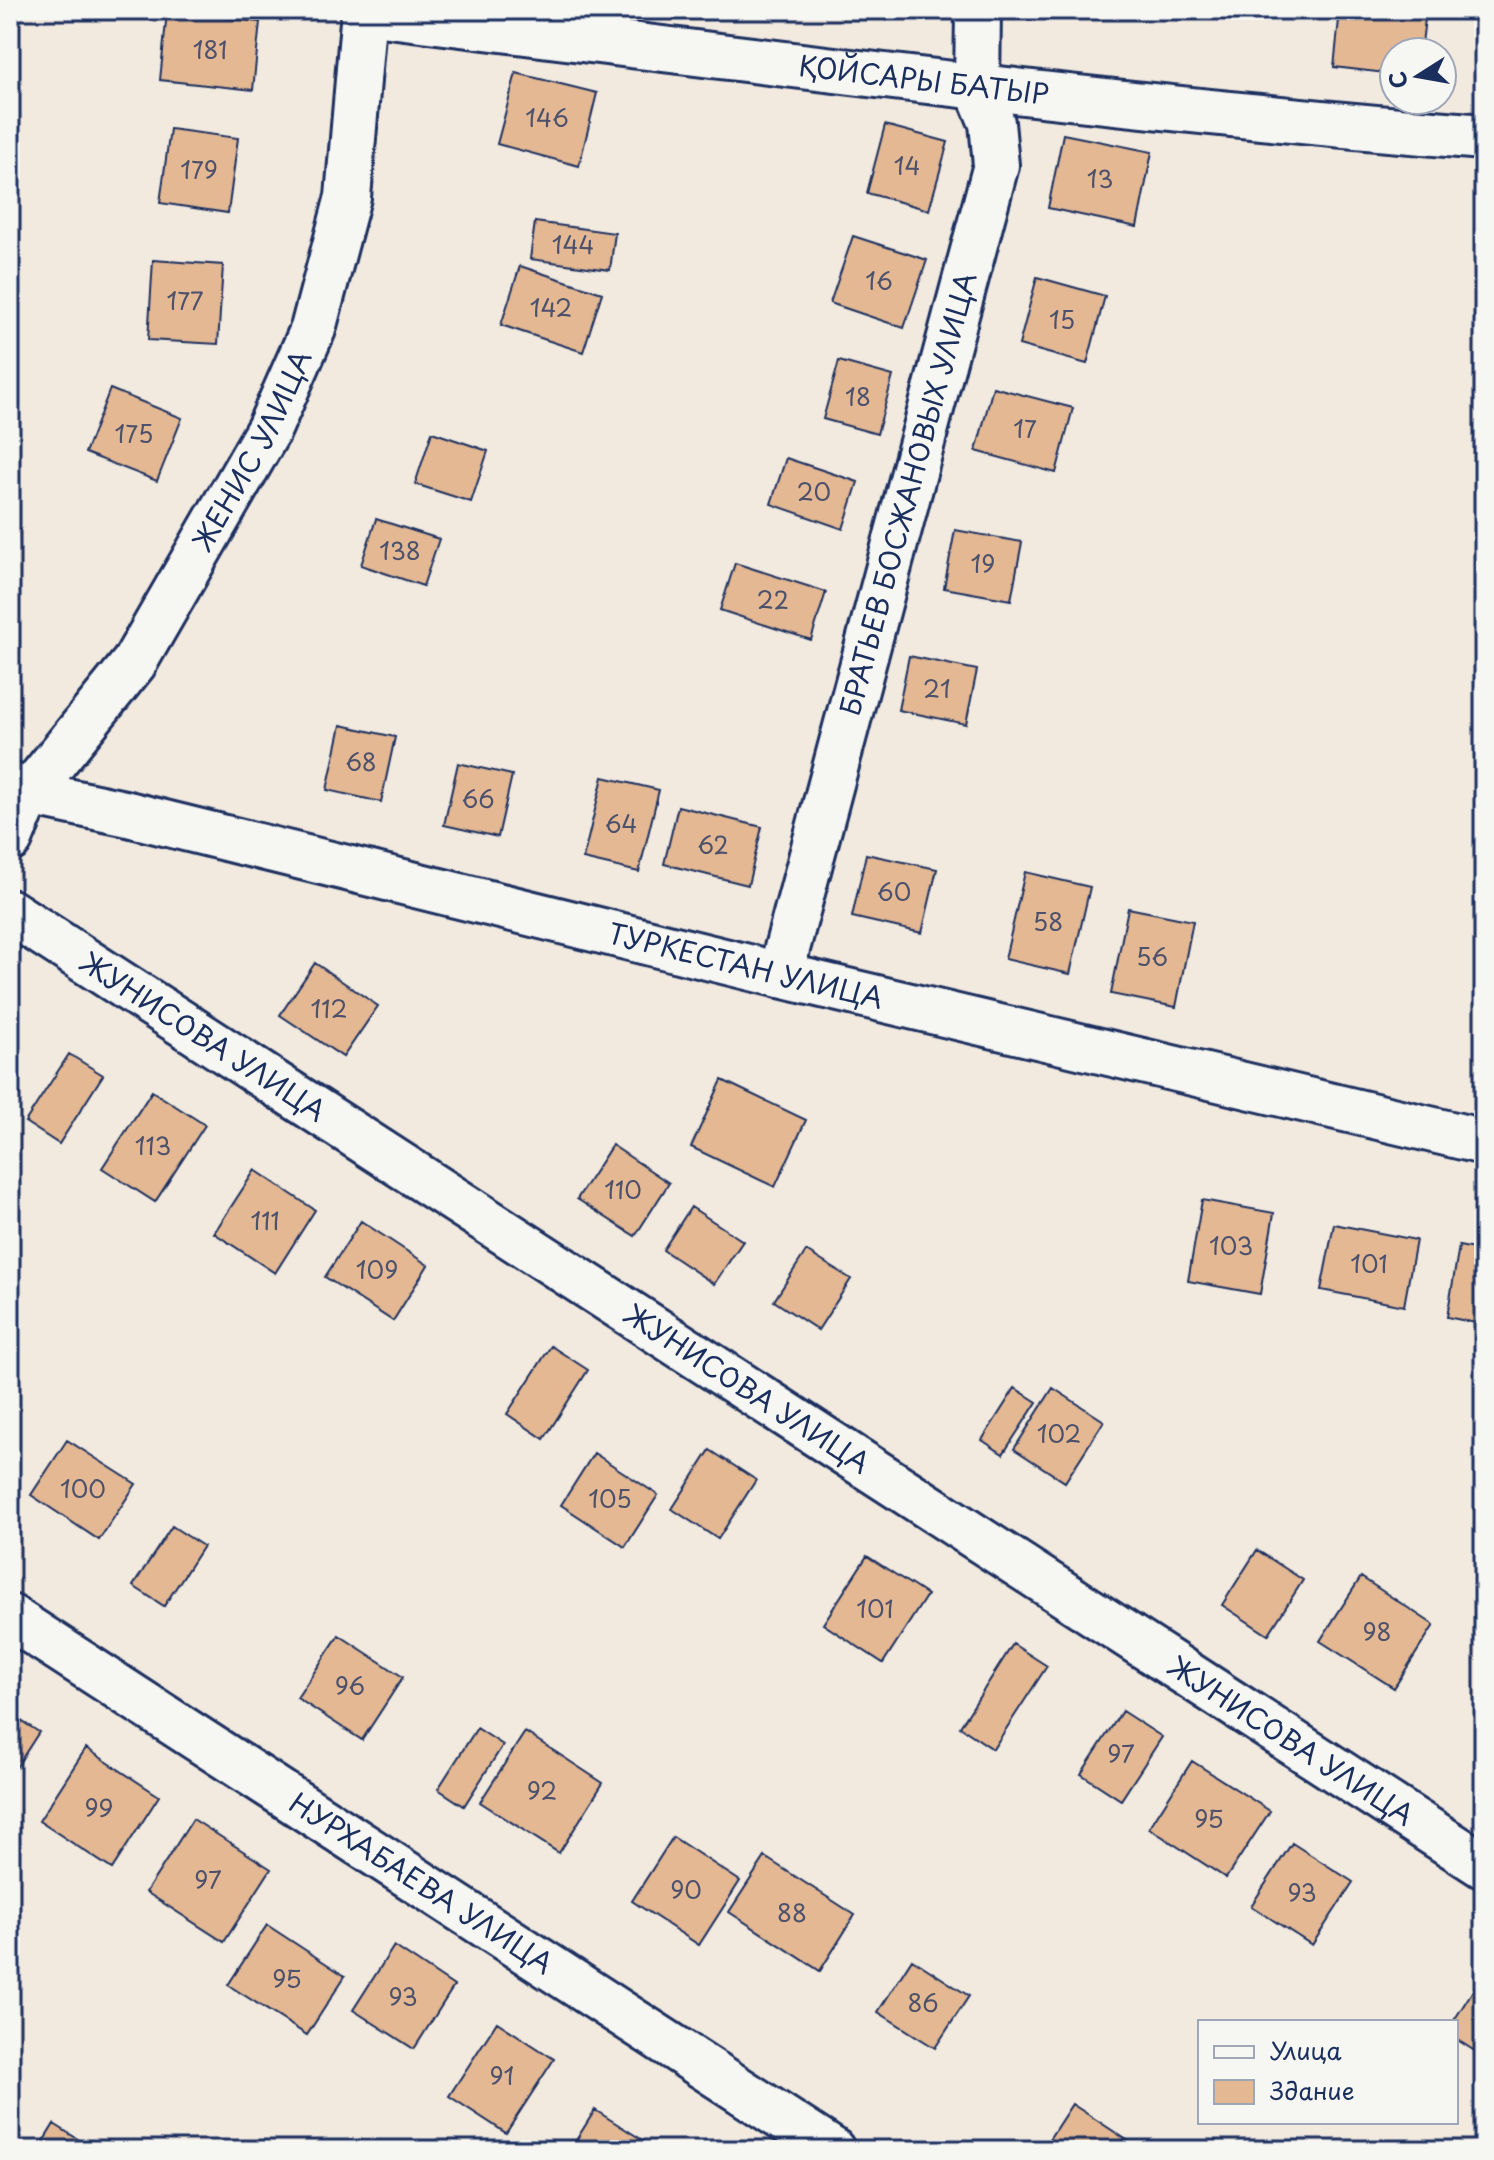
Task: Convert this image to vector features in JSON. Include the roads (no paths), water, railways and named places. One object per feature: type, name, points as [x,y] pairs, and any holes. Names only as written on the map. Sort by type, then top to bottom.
[{"type":"street","name":"БРАТЬЕВ БОСЖАНОВЫХ УЛИЦА","points":[[780,975],[996,165],[992,123],[977,87],[978,10]]},
{"type":"street","name":"ҚОЙСАРЫ БАТЫР","points":[[364,11],[977,87],[1322,124],[1484,137]]},
{"type":"street","name":"ЖЕНИС УЛИЦА","points":[[10,839],[20,789],[134,663],[269,429],[313,329],[348,197],[364,11]]},
{"type":"street","name":"ТУРКЕСТАН УЛИЦА","points":[[20,789],[780,975],[1484,1142]]},
{"type":"street","name":"ЖУНИСОВА УЛИЦА","points":[[10,912],[1484,1866]]},
{"type":"street","name":"НУРХАБАЕВА УЛИЦА","points":[[10,1617],[832,2150]]}]
